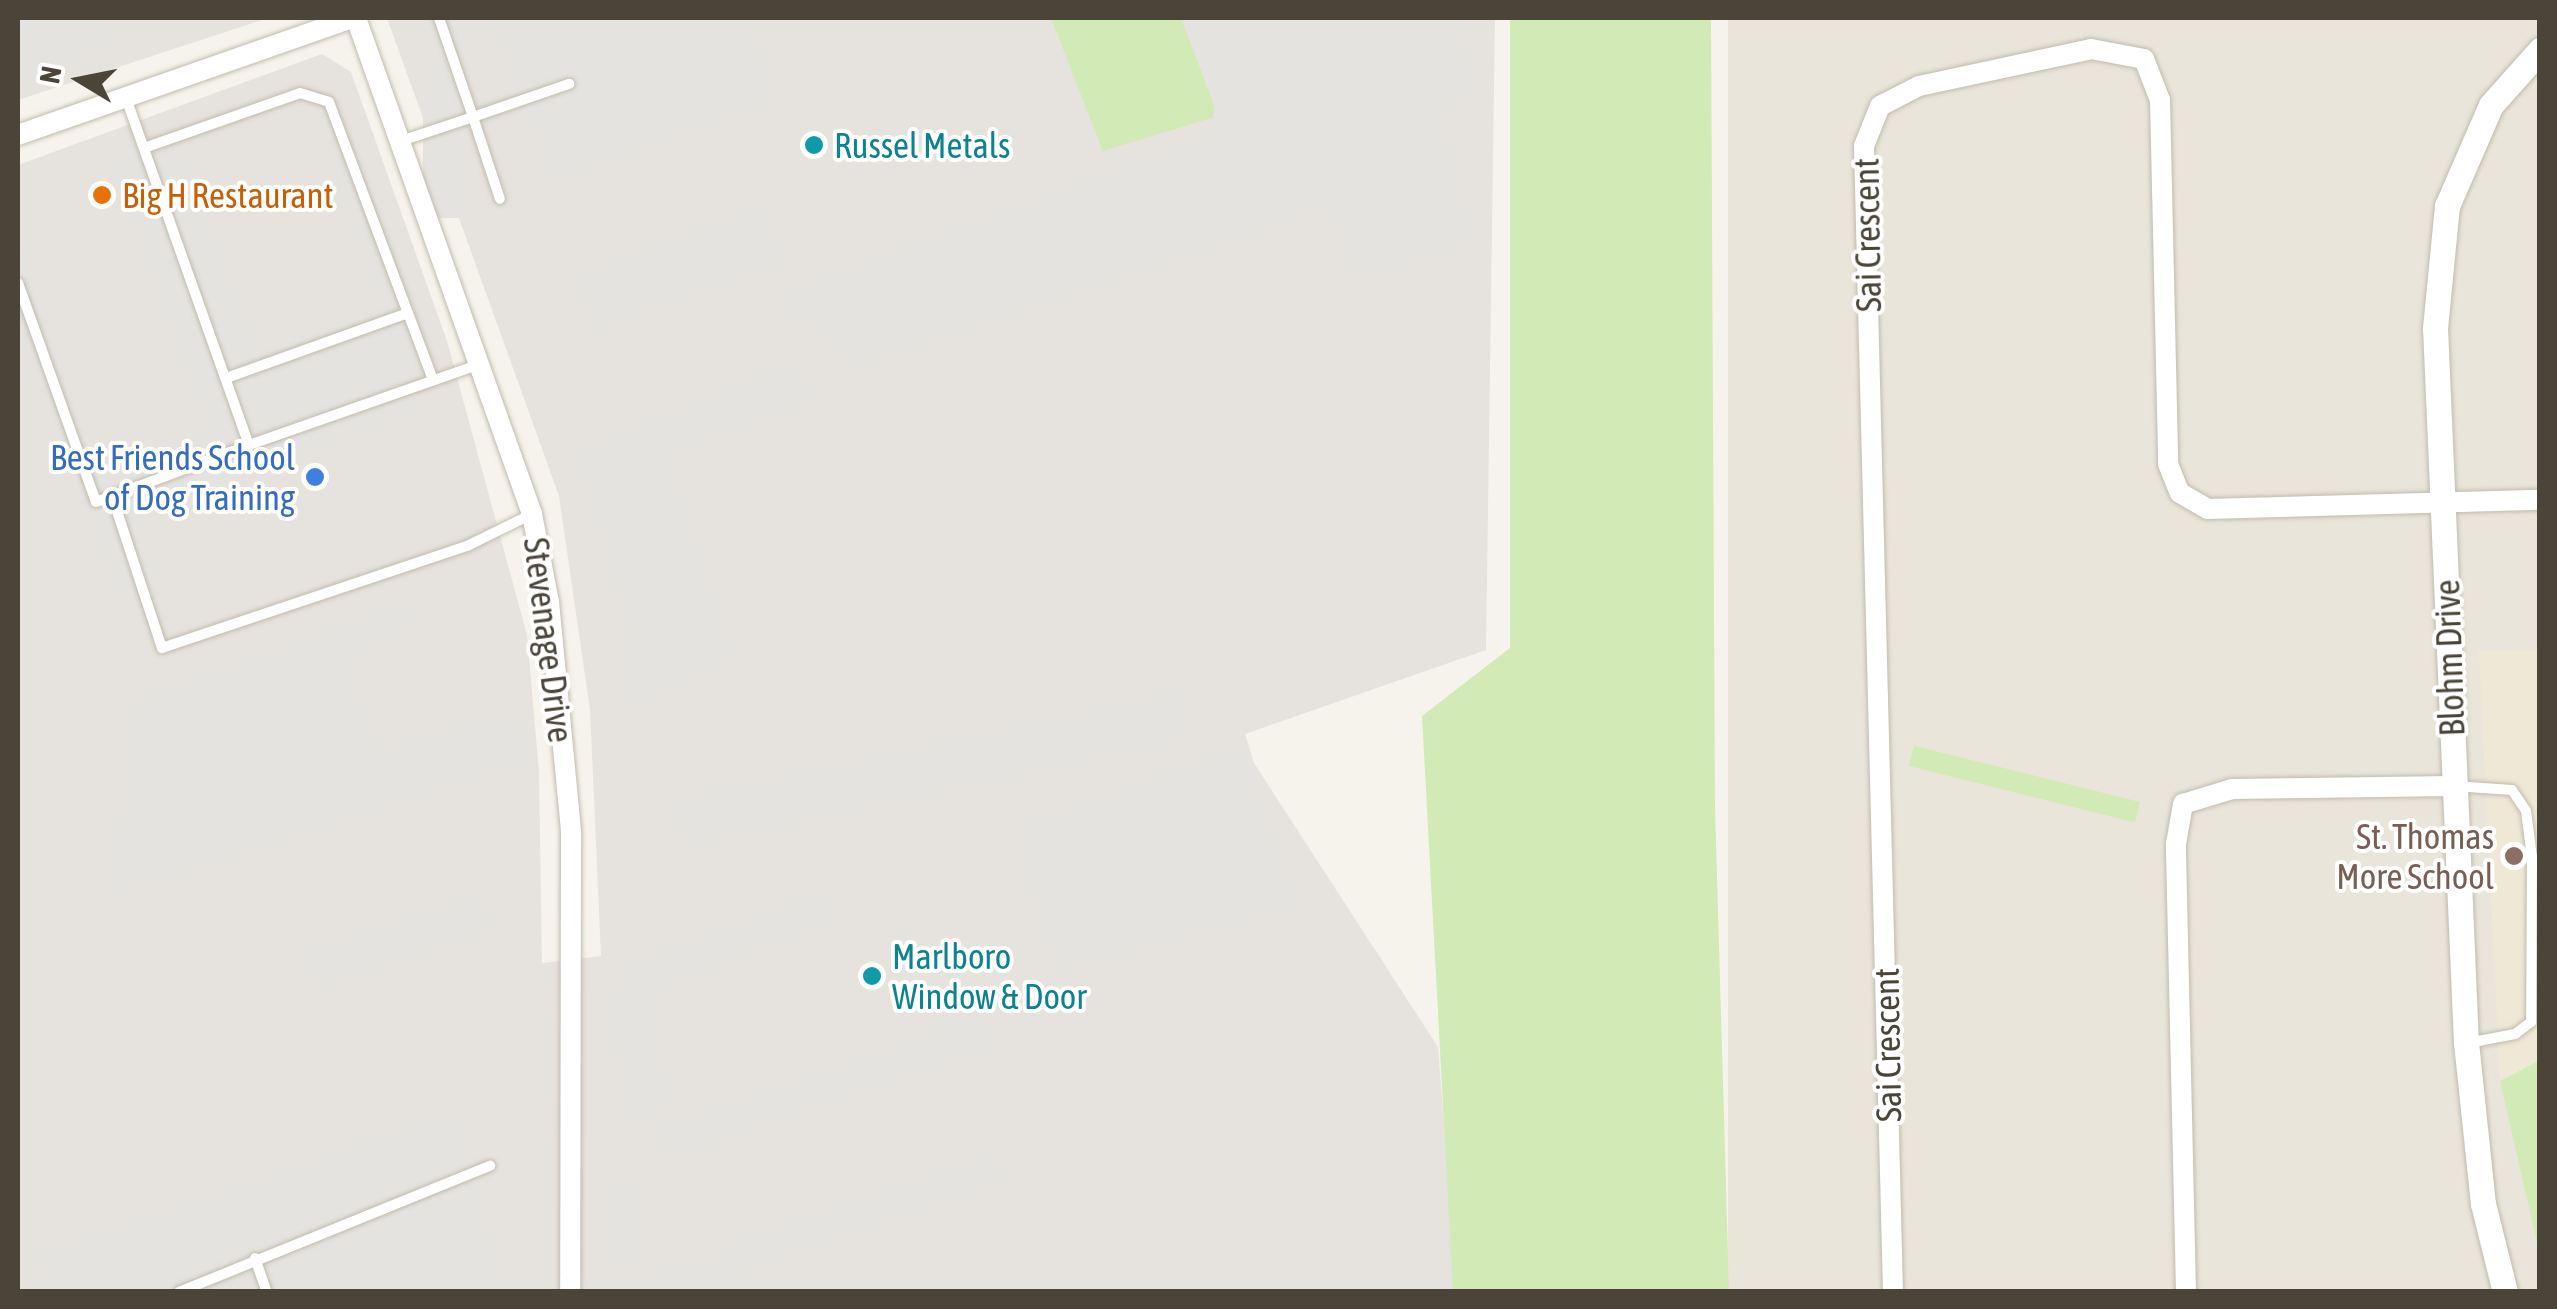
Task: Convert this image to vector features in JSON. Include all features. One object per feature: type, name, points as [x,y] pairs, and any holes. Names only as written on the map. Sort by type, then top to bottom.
[{"type":"street","points":[[18,135],[354,18]]},
{"type":"street","name":"Stevenage Drive","points":[[354,18],[532,514],[549,602],[571,832],[570,1292]]},
{"type":"street","name":"Sai Crescent","points":[[1893,1292],[1864,146],[1880,106],[1918,86],[2091,49],[2144,59],[2160,100],[2168,464],[2180,493],[2208,509],[2446,504]]},
{"type":"street","name":"Blohm Drive","points":[[2505,1292],[2483,1204],[2466,1043],[2453,786],[2446,504],[2435,328],[2448,206],[2491,105],[2540,50]]},
{"type":"street","points":[[2446,504],[2540,500]]},
{"type":"street","points":[[2186,1292],[2176,844],[2183,804],[2232,790],[2453,786]]},
{"type":"lane","points":[[439,18],[500,199]]},
{"type":"lane","points":[[401,142],[568,84]]},
{"type":"lane","points":[[144,148],[300,93],[329,102],[433,380]]},
{"type":"lane","points":[[126,97],[249,445]]},
{"type":"lane","points":[[18,283],[96,502],[480,364]]},
{"type":"lane","points":[[226,378],[408,313]]},
{"type":"lane","points":[[112,496],[162,648],[468,546],[532,514]]},
{"type":"lane","points":[[2453,786],[2512,790],[2526,812],[2532,1022],[2515,1034],[2466,1043]]},
{"type":"lane","points":[[179,1292],[490,1166]]},
{"type":"lane","points":[[255,1258],[268,1292]]},
{"type":"shaded area","points":[[18,18],[268,18],[18,100]]},
{"type":"shaded area","points":[[18,18],[103,18],[113,48],[18,83]]},
{"type":"shaded area","points":[[387,18],[1495,18],[1486,650],[1245,734],[1254,763],[1438,1047],[1457,1291],[18,1292],[18,165],[322,54],[351,72],[447,341],[527,635],[539,772],[542,963],[601,956],[590,710],[559,496]]},
{"type":"shaded area","points":[[423,18],[467,18],[467,218],[423,218]]},
{"type":"shaded area","points":[[491,18],[750,18],[780,102],[551,185]]},
{"type":"shaded area","points":[[1181,18],[1456,18],[1480,88],[1441,114],[1477,242],[1387,274],[1351,273],[1328,211],[848,373],[831,343],[783,318],[777,291],[1213,130],[1214,105]]},
{"type":"shaded area","points":[[1728,18],[2539,18],[2539,1291],[1728,1291]]},
{"type":"shaded area","points":[[341,105],[429,349],[415,415],[139,510],[177,621],[134,638],[18,344],[18,234],[99,465],[204,429],[107,155],[132,143],[185,149],[260,349],[378,308],[311,114]]},
{"type":"shaded area","points":[[767,201],[790,263],[594,334],[572,272]]},
{"type":"shaded area","points":[[802,355],[820,403],[669,457],[740,661],[694,679],[691,690],[621,714],[613,652],[629,638],[571,449]]},
{"type":"shaded area","points":[[413,597],[422,627],[349,660],[380,746],[521,704],[528,765],[105,901],[135,697]]},
{"type":"shaded area","name":"St. Thomas More School","points":[[2540,650],[2539,1061],[2500,1081],[2479,651]]},
{"type":"shaded area","points":[[1184,687],[1196,742],[681,851],[669,796]]},
{"type":"shaded area","points":[[1241,744],[1302,910],[1051,976],[1012,824]]},
{"type":"shaded area","points":[[827,888],[840,927],[768,952],[757,944],[739,963],[655,994],[673,1099],[669,1111],[625,1129],[606,1010],[628,960]]},
{"type":"shaded area","points":[[483,890],[497,933],[311,993],[298,950]]},
{"type":"shaded area","points":[[986,1011],[999,1049],[666,1163],[653,1126]]},
{"type":"shaded area","points":[[460,1106],[504,1291],[44,1291],[31,1254]]},
{"type":"shaded area","points":[[997,1148],[1007,1184],[701,1291],[660,1291],[653,1267],[693,1253],[699,1266],[721,1260],[717,1244]]},
{"type":"shaded area","points":[[607,1182],[646,1182],[646,1263],[607,1263]]},
{"type":"green space","points":[[1051,18],[1184,18],[1218,116],[1103,151]]},
{"type":"green space","points":[[1510,18],[1711,18],[1715,807],[1729,1291],[1453,1291],[1422,716],[1510,648]]},
{"type":"green space","points":[[1914,746],[2140,802],[2135,822],[1909,766]]},
{"type":"green space","points":[[2539,1061],[2539,1251],[2500,1081]]},
{"type":"place","name":"Russel Metals","points":[[814,145]]},
{"type":"place","name":"Big H Restaurant","points":[[102,195]]},
{"type":"place","name":"Best Friends School of Dog Training","points":[[315,477]]},
{"type":"place","name":"St. Thomas More School","points":[[2514,856]]},
{"type":"place","name":"Marlboro Window & Door","points":[[872,976]]}]
